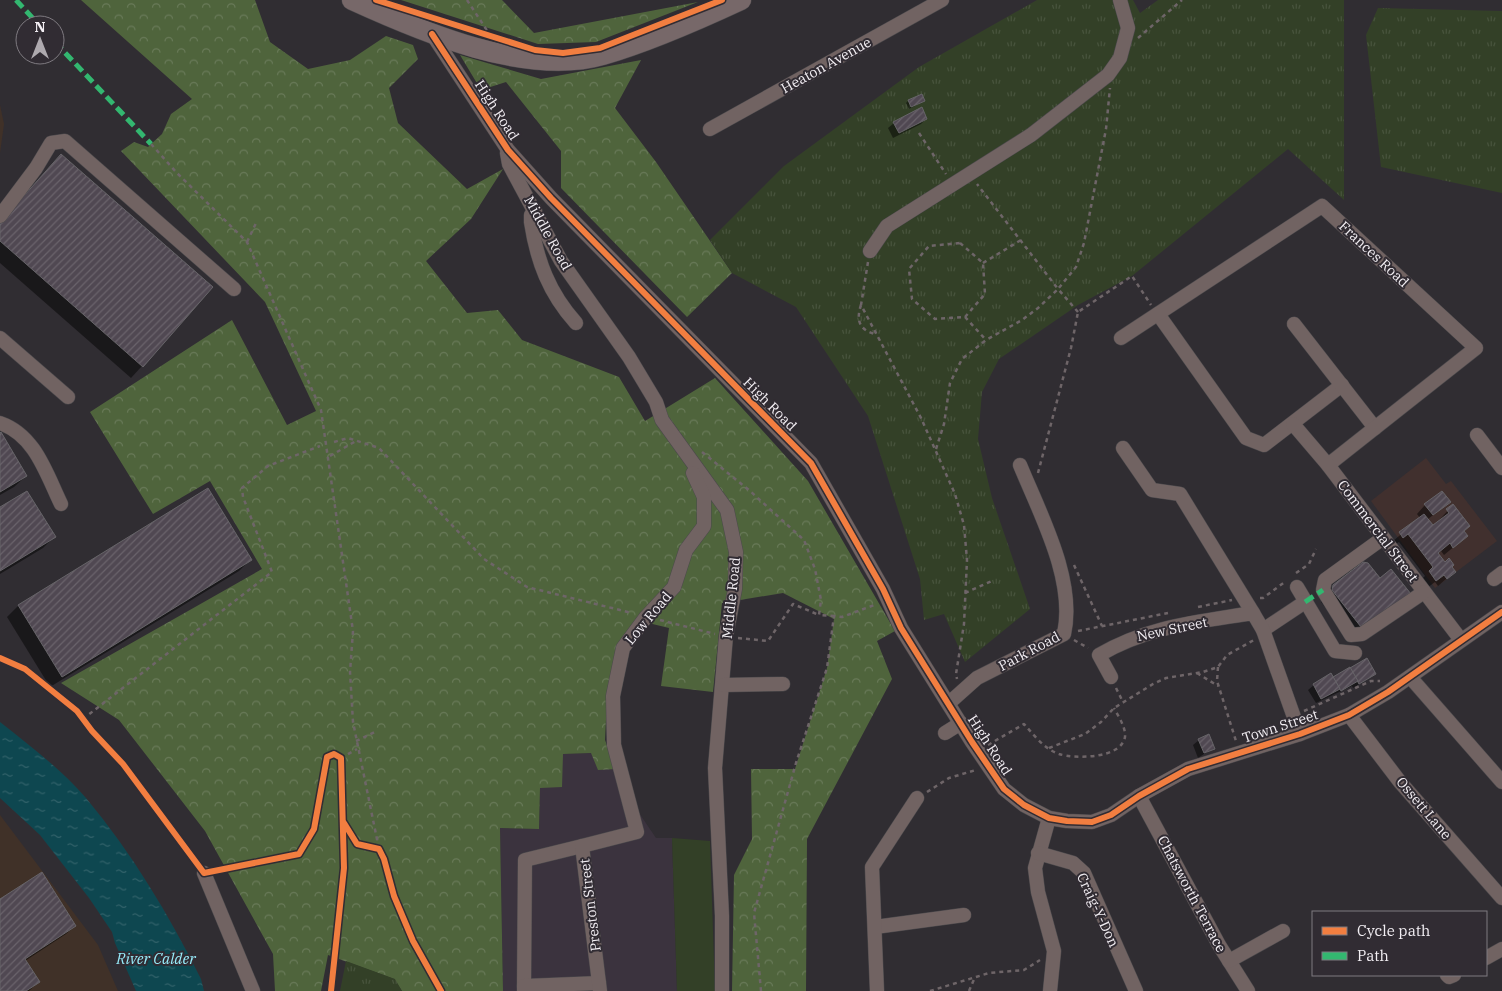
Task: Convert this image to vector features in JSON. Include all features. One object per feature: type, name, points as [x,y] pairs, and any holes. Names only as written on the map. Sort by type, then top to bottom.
[{"type":"highway","points":[[352,0],[432,34],[504,54],[554,61],[602,55],[706,16],[740,0]]},
{"type":"street","name":"Heaton Avenue","points":[[710,130],[942,0]]},
{"type":"street","points":[[870,251],[887,226],[1031,135],[1108,75],[1122,51],[1128,28],[1120,0]]},
{"type":"street","name":"High Road","points":[[432,34],[508,150],[582,232],[811,463],[883,589],[901,628],[988,766],[1004,789],[1024,805],[1050,818]]},
{"type":"street","points":[[0,216],[52,143],[65,141],[234,289]]},
{"type":"street","name":"Middle Road","points":[[508,150],[507,160],[561,261],[629,357],[656,402],[662,420],[727,510],[736,552],[735,589],[726,636],[715,768],[722,916],[722,991]]},
{"type":"street","name":"Frances Road","points":[[1121,338],[1322,206],[1476,348],[1328,465]]},
{"type":"street","points":[[535,210],[531,215],[531,222],[540,266],[554,294],[576,323]]},
{"type":"street","points":[[1158,314],[1246,438],[1264,445],[1342,385]]},
{"type":"street","points":[[1294,324],[1376,428]]},
{"type":"street","points":[[0,338],[68,397]]},
{"type":"street","name":"Low Road","points":[[614,745],[612,696],[623,648],[646,617],[674,588],[686,550],[704,526],[704,497],[691,469],[664,433],[662,420]]},
{"type":"street","points":[[0,423],[13,427],[23,434],[36,452],[61,504]]},
{"type":"street","name":"Commercial Street","points":[[1293,424],[1328,465],[1461,640]]},
{"type":"street","points":[[1477,435],[1502,468]]},
{"type":"street","points":[[1123,448],[1152,490],[1180,494],[1263,630],[1300,734]]},
{"type":"street","name":"Park Road","points":[[949,702],[977,678],[1064,634],[1064,597],[1060,560],[1020,465]]},
{"type":"street","points":[[1383,538],[1325,580],[1323,590],[1351,634],[1362,634],[1424,592]]},
{"type":"street","points":[[1297,587],[1335,651],[1355,653]]},
{"type":"street","points":[[1263,630],[1305,602]]},
{"type":"street","name":"Town Street","points":[[1050,818],[1092,822],[1111,815],[1139,796],[1188,769],[1300,734],[1348,715],[1407,679],[1502,612]]},
{"type":"street","name":"New Street","points":[[1099,655],[1122,641],[1149,631],[1253,613]]},
{"type":"street","points":[[1099,655],[1111,677]]},
{"type":"street","points":[[1407,679],[1502,782]]},
{"type":"street","points":[[723,685],[783,684]]},
{"type":"street","name":"Ossett Lane","points":[[1348,715],[1400,782],[1502,898]]},
{"type":"street","points":[[945,733],[961,723]]},
{"type":"street","name":"Preston Street","points":[[600,987],[582,846],[637,832],[614,745]]},
{"type":"street","name":"Chatsworth Terrace","points":[[1139,796],[1229,961],[1248,991]]},
{"type":"street","points":[[877,991],[876,927],[872,867],[917,798]]},
{"type":"street","points":[[1050,818],[1035,868],[1038,892],[1053,947],[1050,991]]},
{"type":"street","points":[[582,846],[525,860],[524,988],[600,987]]},
{"type":"street","name":"Craig-Y-Don","points":[[1038,853],[1073,864],[1084,872],[1136,991]]},
{"type":"street","points":[[204,873],[253,991]]},
{"type":"street","points":[[876,927],[964,915]]},
{"type":"street","points":[[1229,961],[1283,931]]},
{"type":"street","points":[[1487,957],[1502,949]]},
{"type":"path","points":[[467,0],[492,37]]},
{"type":"path","points":[[1122,51],[1182,0]]},
{"type":"path","points":[[483,34],[500,40]]},
{"type":"path","points":[[936,450],[944,424],[950,384],[962,359],[986,340],[1022,320],[1038,308],[1058,289],[1076,266],[1084,244],[1106,130],[1112,70]]},
{"type":"path","points":[[919,134],[954,185]]},
{"type":"path","points":[[151,144],[177,173],[247,242],[322,410],[330,456],[353,630],[350,672],[357,749],[372,809],[375,848],[384,859]]},
{"type":"path","points":[[970,175],[1078,312]]},
{"type":"path","points":[[247,242],[256,221]]},
{"type":"path","points":[[983,263],[1021,240]]},
{"type":"path","points":[[960,243],[983,263],[985,294],[965,317],[935,319],[912,299],[909,269],[929,246],[960,243]]},
{"type":"path","points":[[870,251],[861,305],[857,316],[860,325],[867,332],[875,334]]},
{"type":"path","points":[[1035,481],[1071,348],[1078,312],[1132,276],[1158,314]]},
{"type":"path","points":[[861,305],[936,450],[955,494],[964,525],[967,560],[966,592],[964,624],[956,674],[961,692]]},
{"type":"path","points":[[965,317],[986,340]]},
{"type":"path","points":[[334,442],[348,438],[379,448],[484,559],[526,587],[646,617]]},
{"type":"path","points":[[330,456],[356,440]]},
{"type":"path","points":[[77,711],[85,722],[272,572],[242,497],[242,488],[268,466],[305,450],[320,446]]},
{"type":"path","points":[[699,449],[750,490],[804,540],[815,569],[821,600],[819,615],[842,617],[882,603],[883,589]]},
{"type":"path","points":[[1197,607],[1244,598],[1263,598],[1309,564],[1316,550]]},
{"type":"path","points":[[1073,563],[1102,626]]},
{"type":"path","points":[[966,592],[994,580]]},
{"type":"path","points":[[1064,634],[1168,613]]},
{"type":"path","points":[[762,991],[754,914],[796,762],[827,668],[834,616]]},
{"type":"path","points":[[1239,752],[1219,687],[1218,668],[1226,656],[1240,646],[1258,638],[1263,630]]},
{"type":"path","points":[[1064,634],[1099,655]]},
{"type":"path","points":[[1049,748],[1085,734],[1114,708],[1166,678],[1218,668]]},
{"type":"path","points":[[1196,673],[1219,687]]},
{"type":"path","points":[[1309,708],[1371,681],[1407,679]]},
{"type":"path","points":[[978,751],[1024,724],[1041,743],[1058,754],[1078,758],[1095,756],[1120,746],[1125,736],[1122,723],[1114,708]]},
{"type":"path","points":[[356,741],[377,731]]},
{"type":"path","points":[[341,758],[357,749]]},
{"type":"path","points":[[334,754],[341,758]]},
{"type":"path","points":[[341,758],[342,767]]},
{"type":"path","points":[[917,798],[948,778],[988,766]]},
{"type":"path","points":[[930,991],[988,973],[1024,970],[1035,964],[1053,947]]},
{"type":"path","points":[[970,991],[975,977]]},
{"type":"shaded area","points":[[0,105],[4,124],[0,153]]},
{"type":"shaded area","points":[[1426,458],[1446,484],[1451,481],[1497,541],[1435,588],[1371,501]]},
{"type":"shaded area","points":[[591,753],[616,769],[635,807],[656,838],[672,838],[677,991],[503,991],[500,828],[539,829],[540,788],[563,754]]},
{"type":"shaded area","points":[[0,815],[98,945],[118,991],[0,991]]},
{"type":"green space","points":[[81,0],[255,0],[270,42],[308,69],[350,60],[386,36],[413,45],[418,59],[389,88],[398,123],[467,189],[503,169],[471,219],[426,261],[467,313],[498,310],[522,340],[619,377],[645,421],[715,378],[808,481],[895,631],[877,641],[892,679],[807,839],[806,991],[732,991],[734,875],[752,839],[751,769],[795,769],[827,668],[834,619],[783,593],[722,603],[713,692],[661,686],[669,628],[636,620],[607,698],[605,740],[616,769],[598,770],[591,753],[563,754],[562,787],[540,788],[539,829],[500,828],[503,991],[402,991],[394,979],[328,955],[321,991],[275,991],[273,954],[205,831],[119,720],[61,683],[262,569],[210,481],[153,514],[90,412],[232,320],[287,425],[316,411],[265,302],[121,151],[134,142],[148,147],[162,134],[171,114],[192,99]]},
{"type":"green space","points":[[401,0],[502,0],[534,33],[698,2],[596,42],[538,44]]},
{"type":"green space","points":[[1037,0],[1133,0],[1140,13],[1158,0],[1344,0],[1344,200],[1288,149],[1132,276],[1078,305],[999,359],[982,392],[978,439],[992,498],[1030,609],[965,662],[944,614],[924,620],[920,579],[868,416],[796,307],[732,273],[710,240],[784,166],[919,67]]},
{"type":"green space","points":[[1378,8],[1502,11],[1502,193],[1381,167],[1366,35]]},
{"type":"green space","points":[[460,55],[541,79],[641,60],[615,108],[656,162],[732,273],[687,317],[561,188],[561,151],[506,82],[481,90]]},
{"type":"green space","points":[[672,838],[710,841],[715,991],[677,991]]},
{"type":"green space","points":[[346,961],[395,979],[402,991],[340,991]]},
{"type":"water","name":"River Calder","points":[[0,722],[66,777],[86,798],[119,840],[149,885],[176,931],[201,979],[204,991],[136,991],[112,932],[89,898],[40,835],[0,798]]},
{"type":"building","points":[[922,94],[925,101],[911,107],[908,100]]},
{"type":"building","points":[[922,107],[927,119],[899,133],[893,122]]},
{"type":"building","points":[[61,154],[213,287],[143,367],[0,241],[0,223]]},
{"type":"building","points":[[0,433],[27,476],[0,492]]},
{"type":"building","points":[[208,488],[252,560],[62,677],[18,605]]},
{"type":"building","points":[[27,491],[56,537],[0,571],[0,507]]},
{"type":"building","points":[[1442,491],[1451,502],[1433,515],[1424,504]]},
{"type":"building","points":[[1453,504],[1470,526],[1464,531],[1468,536],[1453,548],[1450,543],[1438,553],[1445,562],[1449,558],[1456,572],[1447,579],[1444,575],[1436,581],[1429,571],[1433,567],[1408,534],[1403,538],[1399,532],[1424,514],[1433,525],[1449,513],[1446,509]]},
{"type":"building","points":[[1363,562],[1368,563],[1380,578],[1391,569],[1411,594],[1361,627],[1332,590],[1333,585]]},
{"type":"building","points":[[1367,658],[1376,674],[1359,684],[1350,668]]},
{"type":"building","points":[[1350,667],[1358,681],[1341,691],[1333,677]]},
{"type":"building","points":[[1331,673],[1340,689],[1321,699],[1313,684]]},
{"type":"building","points":[[1209,734],[1215,749],[1204,753],[1198,739]]},
{"type":"building","points":[[42,872],[76,926],[25,959],[40,982],[26,991],[0,991],[0,899]]},
{"type":"marked path","points":[[16,0],[30,15]]},
{"type":"marked path","points":[[65,53],[151,144]]},
{"type":"marked path","points":[[1305,602],[1323,590]]},
{"type":"cycle path","points":[[376,0],[535,50],[563,53],[600,48],[722,0]]},
{"type":"cycle path","points":[[432,34],[508,150],[551,198],[811,463],[883,589],[901,628],[972,742],[1004,789],[1024,805],[1049,818],[1067,821],[1092,822],[1111,815],[1139,796],[1188,769],[1300,734],[1349,715],[1388,692],[1502,612]]},
{"type":"cycle path","points":[[0,658],[25,669],[77,711],[92,731],[123,764],[204,873],[299,854],[314,829],[327,757],[334,754],[341,758],[344,868],[331,991]]},
{"type":"cycle path","points":[[344,823],[357,844],[379,849],[384,859],[394,896],[413,941],[441,991]]}]
